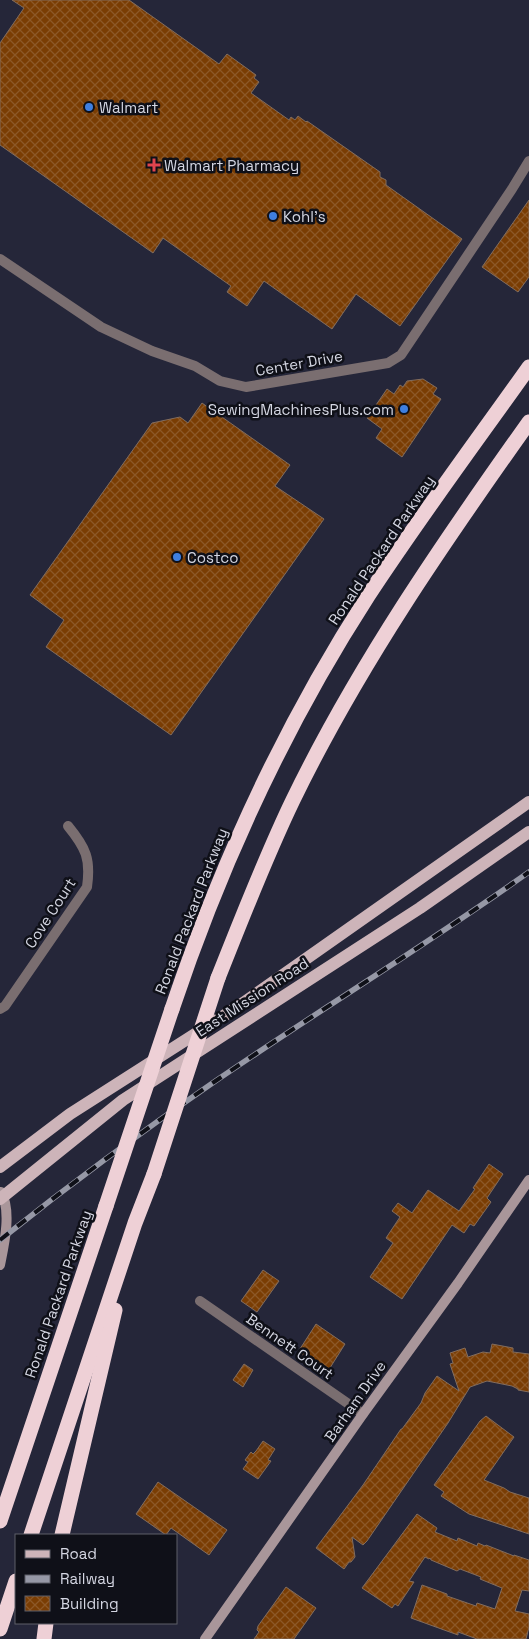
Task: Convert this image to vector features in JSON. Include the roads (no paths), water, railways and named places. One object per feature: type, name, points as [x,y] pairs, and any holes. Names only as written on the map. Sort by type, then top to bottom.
[{"type":"highway","name":"Ronald Packard Parkway","points":[[0,1521],[195,942],[233,847],[264,778],[368,596],[529,368]]},
{"type":"highway","points":[[32,1534],[218,978],[270,851],[293,801],[345,701],[443,544],[526,427]]},
{"type":"highway","points":[[62,1534],[135,1223]]},
{"type":"highway","points":[[0,1629],[15,1584]]},
{"type":"highway","points":[[44,1639],[46,1624]]},
{"type":"main road","name":"East Mission Road","points":[[0,1167],[70,1114],[240,1006],[529,802]]},
{"type":"main road","name":"East Mission Road","points":[[1,1195],[123,1100],[420,908],[529,832]]},
{"type":"street","name":"Center Drive","points":[[0,259],[102,326],[152,350],[195,366],[220,382],[246,387],[388,363],[401,355],[529,161]]},
{"type":"street","name":"Cove Court","points":[[0,1009],[5,1006],[87,886],[90,870],[87,857],[80,841],[68,826]]},
{"type":"street","name":"Barham Drive","points":[[205,1639],[529,1180]]},
{"type":"street","points":[[0,1265],[6,1235],[6,1216],[1,1195]]},
{"type":"street","name":"Bennett Court","points":[[200,1301],[363,1414]]},
{"type":"railway","points":[[0,1240],[132,1139],[529,872]]},
{"type":"place","name":"Walmart","points":[[89,107]]},
{"type":"place","name":"Walmart Pharmacy","points":[[154,165]]},
{"type":"place","name":"Kohl's","points":[[273,216]]},
{"type":"place","name":"SewingMachinesPlus.com","points":[[404,409]]},
{"type":"place","name":"Costco","points":[[177,557]]}]
